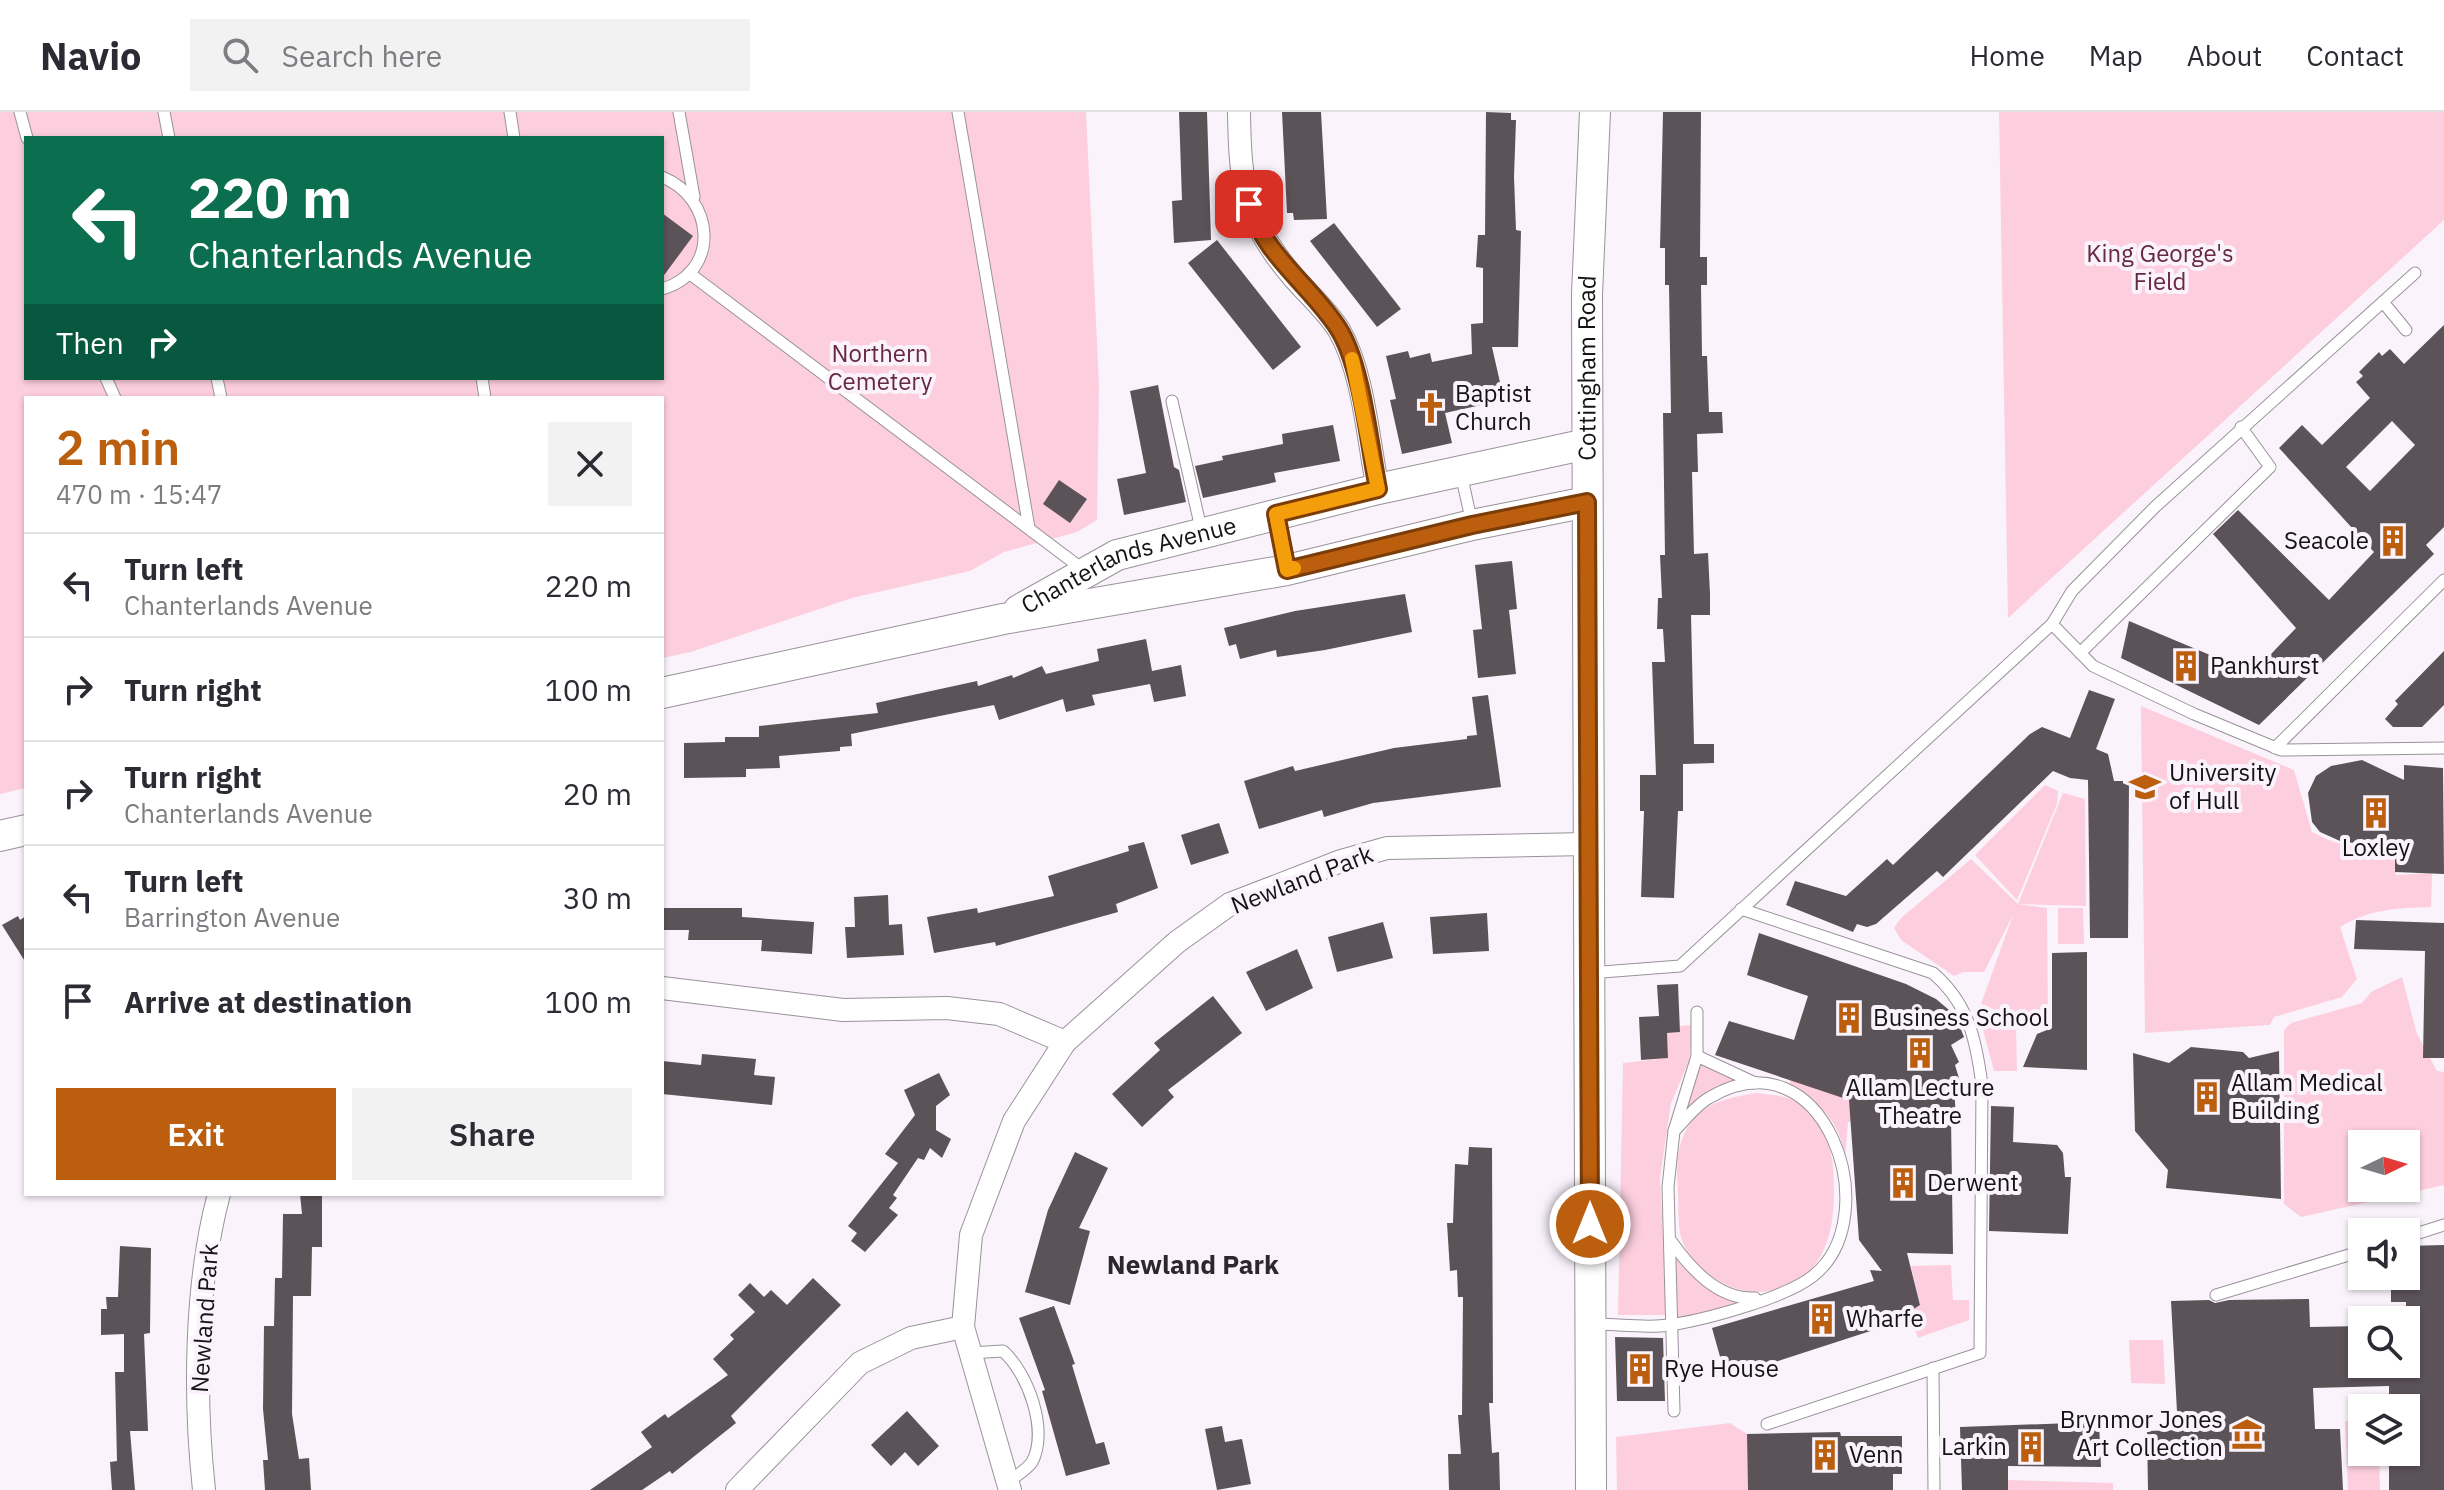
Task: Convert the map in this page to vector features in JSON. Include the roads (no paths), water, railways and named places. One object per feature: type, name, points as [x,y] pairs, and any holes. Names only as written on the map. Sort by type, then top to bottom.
[{"type":"street","points":[[1239,112],[1242,182],[1255,226],[1292,276],[1338,327],[1351,354],[1378,489]]},
{"type":"street","name":"Cottingham Road","points":[[1591,1490],[1587,294],[1595,112]]},
{"type":"street","name":"Chanterlands Avenue","points":[[1003,619],[1117,555],[1378,489],[1587,444]]},
{"type":"street","name":"Chanterlands Avenue","points":[[664,693],[1003,619],[1287,570],[1472,525],[1587,502]]},
{"type":"street","points":[[0,836],[24,830]]},
{"type":"street","name":"Newland Park","points":[[1009,1486],[963,1327],[971,1235],[1014,1121],[1065,1042],[1177,942],[1230,904],[1341,861],[1387,848],[1588,844]]},
{"type":"street","points":[[664,988],[843,1010],[947,1008],[999,1014],[1065,1042]]},
{"type":"street","name":"Newland Park","points":[[204,1490],[197,1376],[211,1224],[218,1196]]},
{"type":"street","points":[[737,1490],[860,1363],[911,1338],[963,1327]]},
{"type":"lane","points":[[20,112],[26,136]]},
{"type":"lane","points":[[164,112],[169,136]]},
{"type":"lane","points":[[510,112],[514,136]]},
{"type":"lane","points":[[664,288],[689,273],[702,253],[705,232],[694,198],[679,112]]},
{"type":"lane","points":[[958,112],[1029,528]]},
{"type":"lane","points":[[664,178],[679,184],[694,198]]},
{"type":"lane","points":[[689,273],[1086,571]]},
{"type":"lane","points":[[1589,973],[1680,966],[2052,624],[2072,591],[2096,564],[2241,427],[2415,273]]},
{"type":"lane","points":[[2383,302],[2406,330]]},
{"type":"lane","points":[[1172,401],[1202,533]]},
{"type":"lane","points":[[2080,653],[2270,467],[2241,427]]},
{"type":"lane","points":[[1461,473],[1472,525]]},
{"type":"lane","points":[[1276,514],[1287,570]]},
{"type":"lane","points":[[2275,748],[2444,580]]},
{"type":"lane","points":[[2052,624],[2093,666],[2275,748],[2444,748]]},
{"type":"lane","points":[[1741,909],[1933,973],[1952,990],[1968,1016],[1977,1045],[1982,1085],[1980,1353],[1767,1424]]},
{"type":"lane","points":[[1674,1411],[1668,1187],[1674,1131],[1697,1056],[1697,1012]]},
{"type":"lane","points":[[1590,1324],[1674,1325],[1796,1288],[1816,1274],[1833,1253],[1842,1232],[1842,1157],[1818,1111],[1782,1088],[1755,1083],[1697,1056]]},
{"type":"lane","points":[[1674,1131],[1708,1098],[1755,1083]]},
{"type":"lane","points":[[2420,1233],[2444,1225]]},
{"type":"lane","points":[[1671,1241],[1696,1273],[1709,1283],[1746,1298],[1771,1297]]},
{"type":"lane","points":[[2216,1295],[2348,1255]]},
{"type":"lane","points":[[970,1353],[1003,1351],[1018,1364],[1041,1435],[1031,1464],[1009,1486]]},
{"type":"lane","points":[[1933,1368],[1934,1490]]},
{"type":"place","name":"Baptist Church","points":[[1431,408]]},
{"type":"place","name":"Seacole","points":[[2393,541]]},
{"type":"place","name":"Pankhurst","points":[[2186,666]]},
{"type":"place","name":"University of Hull","points":[[2145,787]]},
{"type":"place","name":"Loxley","points":[[2376,813]]},
{"type":"place","name":"Business School","points":[[1849,1018]]},
{"type":"place","name":"Allam Lecture Theatre","points":[[1920,1053]]},
{"type":"place","name":"Allam Medical Building","points":[[2207,1097]]},
{"type":"place","name":"Derwent","points":[[1903,1183]]},
{"type":"place","name":"Wharfe","points":[[1822,1319]]},
{"type":"place","name":"Rye House","points":[[1640,1369]]},
{"type":"place","name":"Brynmor Jones Art Collection","points":[[2247,1434]]},
{"type":"place","name":"Larkin","points":[[2031,1447]]},
{"type":"place","name":"Venn","points":[[1825,1455]]},
{"type":"district","name":"Newland Park","points":[[1193,1265]]},
{"type":"park label","name":"King George's Field","points":[[2160,268]]},
{"type":"park label","name":"Northern Cemetery","points":[[880,368]]}]
